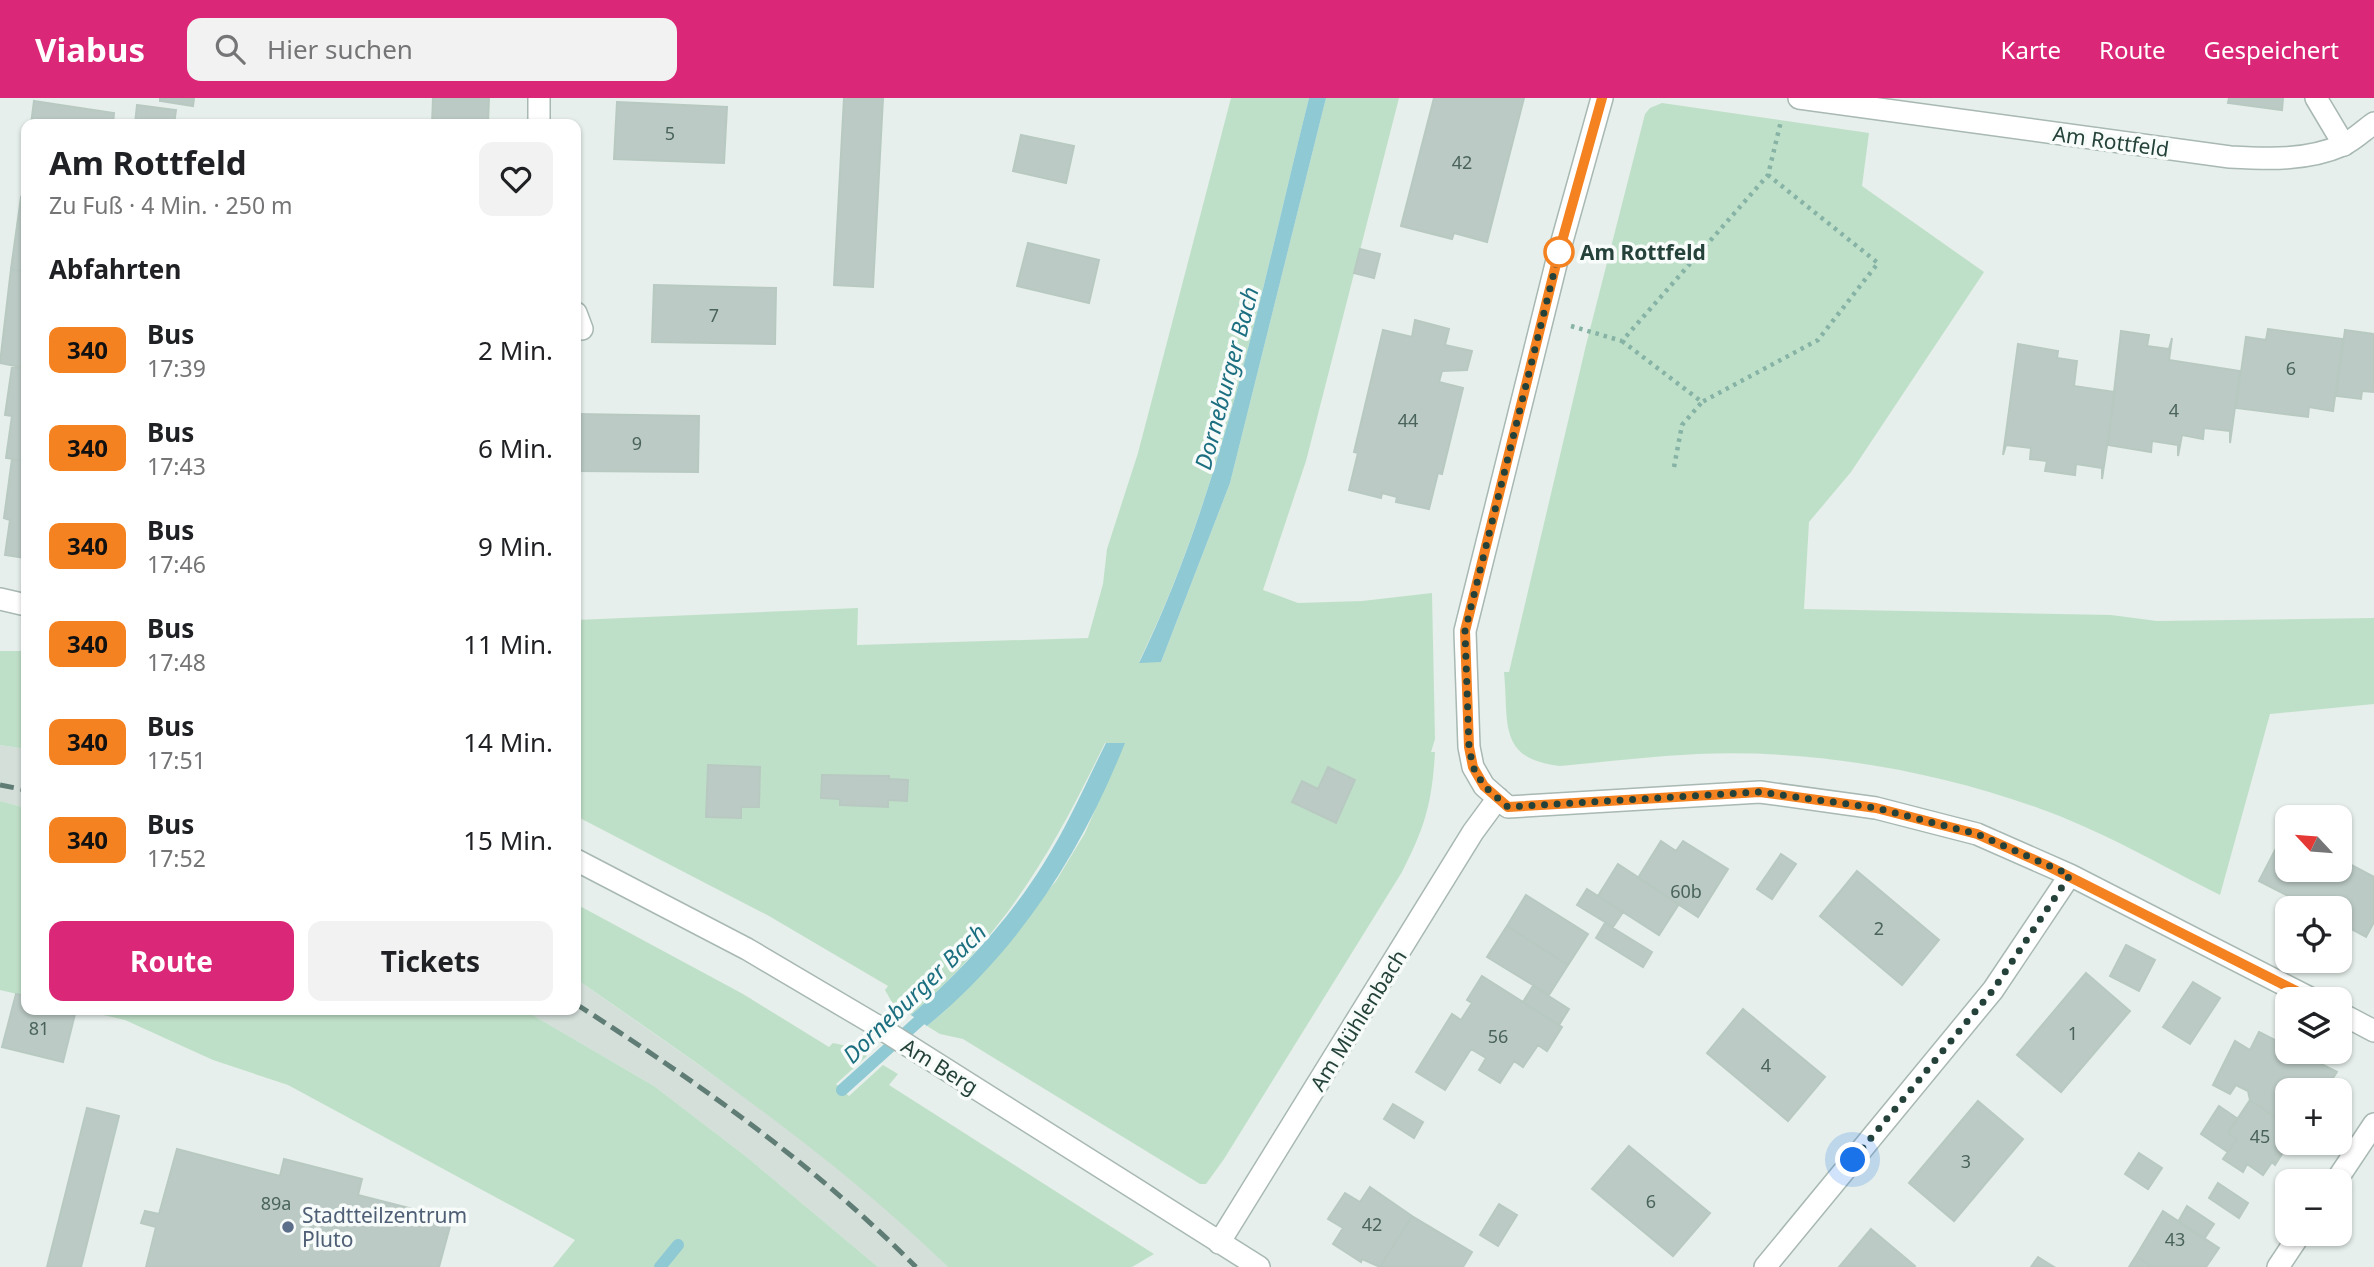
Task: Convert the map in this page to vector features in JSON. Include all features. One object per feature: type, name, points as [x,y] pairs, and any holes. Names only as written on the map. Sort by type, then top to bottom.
[{"type":"street","points":[[539,98],[539,119]]},
{"type":"street","points":[[1602,98],[1542,319],[1465,631],[1469,747],[1473,767],[1484,786],[1508,807],[1574,806],[1652,797],[1760,792],[1876,808],[1977,834],[2070,875],[2289,987]]},
{"type":"street","points":[[2316,98],[2344,145]]},
{"type":"street","name":"Am Rottfeld","points":[[1791,104],[2273,160],[2310,155],[2344,145],[2374,123]]},
{"type":"street","points":[[0,598],[21,604]]},
{"type":"street","name":"Am Mühlenbach","points":[[1219,1243],[1474,832],[1498,798]]},
{"type":"street","name":"Am Berg","points":[[581,863],[747,949],[874,1024],[1259,1267]]},
{"type":"street","points":[[1765,1267],[1993,990],[2070,875]]},
{"type":"street","points":[[2352,1019],[2374,1031]]},
{"type":"street","points":[[2344,1169],[2374,1124]]},
{"type":"street","points":[[2278,1267],[2292,1246]]},
{"type":"path","points":[[1622,341],[1768,175],[1791,104]]},
{"type":"path","points":[[1674,467],[1682,425],[1702,402],[1818,340],[1878,263],[1768,175]]},
{"type":"path","points":[[1542,319],[1622,341],[1702,402]]},
{"type":"shaded area","points":[[0,745],[21,748],[21,807],[0,801]]},
{"type":"shaded area","points":[[581,982],[782,1123],[893,1214],[948,1267],[878,1267],[748,1158],[654,1086],[533,1015],[581,1015]]},
{"type":"green space","points":[[1231,98],[1309,98],[1257,313],[1218,457],[1169,596],[1139,662],[1161,662],[1230,483],[1326,98],[1399,98],[1306,461],[1263,590],[1298,603],[1362,601],[1432,593],[1435,739],[1431,752],[1435,752],[1432,786],[1426,814],[1402,872],[1206,1184],[1200,1184],[963,1039],[940,1034],[927,1026],[947,1009],[1056,881],[1085,833],[1124,743],[1105,743],[1065,822],[1023,890],[974,953],[911,1015],[893,1004],[885,990],[888,986],[769,916],[581,819],[581,620],[858,608],[857,645],[1088,638],[1103,584],[1107,549],[1138,453]]},
{"type":"green space","points":[[1662,103],[1869,133],[1862,186],[1984,272],[1851,472],[1809,522],[1804,609],[2111,615],[2157,621],[2374,618],[2374,704],[2270,714],[2220,895],[2107,837],[2061,817],[1998,795],[1914,773],[1827,759],[1741,753],[1681,755],[1560,766],[1525,756],[1516,747],[1507,722],[1504,672],[1509,672],[1586,345],[1645,114],[1650,108]]},
{"type":"green space","points":[[0,651],[21,651],[21,748],[0,745]]},
{"type":"green space","points":[[0,801],[21,807],[21,995],[0,990]]},
{"type":"green space","points":[[581,907],[743,994],[829,1047],[833,1043],[852,1047],[867,1056],[836,1084],[849,1096],[883,1065],[898,1074],[889,1085],[1154,1254],[1132,1267],[948,1267],[860,1188],[721,1080],[581,982]]},
{"type":"green space","points":[[104,1015],[533,1015],[654,1086],[748,1158],[878,1267],[553,1267],[575,1240],[288,1085],[213,1060],[125,1020]]},
{"type":"water","points":[[1309,98],[1326,98],[1230,483],[1161,662],[1139,663],[1169,596],[1218,457],[1257,313]]},
{"type":"water","points":[[1106,743],[1125,743],[1108,784],[1067,861],[1044,897],[991,965],[927,1026],[911,1015],[983,944],[1015,905],[1061,834]]},
{"type":"building","points":[[160,98],[194,98],[193,106],[160,101]]},
{"type":"building","points":[[433,98],[489,98],[488,119],[432,119]]},
{"type":"building","points":[[844,98],[883,98],[873,287],[834,285]]},
{"type":"building","points":[[1434,98],[1524,98],[1487,242],[1454,233],[1452,239],[1401,226]]},
{"type":"building","points":[[2229,98],[2283,98],[2282,110],[2228,103]]},
{"type":"building","points":[[34,101],[114,113],[113,119],[32,119]]},
{"type":"building","points":[[617,102],[727,107],[724,163],[614,159]]},
{"type":"building","points":[[137,105],[176,110],[175,119],[136,119]]},
{"type":"building","points":[[1021,135],[1074,146],[1066,183],[1013,171]]},
{"type":"building","points":[[21,197],[21,271],[11,269]]},
{"type":"building","points":[[1028,243],[1099,260],[1089,303],[1017,286]]},
{"type":"building","points":[[1360,249],[1380,254],[1374,278],[1354,273]]},
{"type":"building","points":[[11,269],[21,271],[21,367],[0,363]]},
{"type":"building","points":[[654,285],[776,288],[775,344],[652,342]]},
{"type":"building","points":[[1415,320],[1449,329],[1445,345],[1472,351],[1467,370],[1442,371],[1439,382],[1463,388],[1442,474],[1438,473],[1429,509],[1396,502],[1397,497],[1382,493],[1381,498],[1349,490],[1358,453],[1354,452],[1383,330],[1412,337]]},
{"type":"building","points":[[2268,329],[2343,339],[2333,411],[2309,407],[2308,417],[2236,408],[2246,337],[2266,340]]},
{"type":"building","points":[[2345,330],[2374,334],[2374,392],[2362,391],[2361,399],[2336,396]]},
{"type":"building","points":[[2121,331],[2149,335],[2147,346],[2169,349],[2172,338],[2169,360],[2240,371],[2230,443],[2230,431],[2204,428],[2203,439],[2182,435],[2178,456],[2178,445],[2152,441],[2151,452],[2108,445]]},
{"type":"building","points":[[2018,344],[2058,351],[2057,358],[2077,361],[2074,386],[2115,392],[2102,479],[2102,468],[2076,464],[2075,475],[2045,471],[2047,461],[2030,459],[2031,448],[2006,445],[2003,455]]},
{"type":"building","points":[[12,367],[21,368],[21,460],[6,458],[12,416],[5,415]]},
{"type":"building","points":[[581,414],[699,416],[698,472],[581,471]]},
{"type":"building","points":[[12,459],[21,460],[21,557],[5,555],[10,520],[4,518]]},
{"type":"building","points":[[708,765],[760,767],[759,807],[741,807],[741,818],[706,817]]},
{"type":"building","points":[[1328,767],[1355,780],[1336,823],[1292,802],[1302,781],[1318,789]]},
{"type":"building","points":[[822,775],[889,776],[889,779],[908,780],[907,801],[888,800],[888,807],[840,805],[840,799],[821,798]]},
{"type":"building","points":[[1661,841],[1676,851],[1683,841],[1728,869],[1698,917],[1638,878]]},
{"type":"building","points":[[2275,850],[2275,882],[2352,882],[2352,865],[2374,877],[2374,922],[2366,937],[2352,929],[2352,896],[2288,896],[2259,881]]},
{"type":"building","points":[[1781,854],[1796,864],[1772,899],[1757,889]]},
{"type":"building","points":[[1618,864],[1679,904],[1659,935],[1598,896]]},
{"type":"building","points":[[1857,871],[1939,940],[1902,985],[1820,916]]},
{"type":"building","points":[[1587,889],[1623,912],[1613,927],[1577,905]]},
{"type":"building","points":[[1526,895],[1588,934],[1568,965],[1507,926]]},
{"type":"building","points":[[1605,923],[1652,952],[1643,967],[1596,938]]},
{"type":"building","points":[[1507,926],[1568,965],[1549,995],[1487,957]]},
{"type":"building","points":[[2126,945],[2155,960],[2139,991],[2110,976]]},
{"type":"building","points":[[2086,973],[2130,1011],[2061,1092],[2017,1055]]},
{"type":"building","points":[[1482,976],[1562,1027],[1547,1051],[1538,1045],[1523,1067],[1514,1061],[1500,1083],[1479,1070],[1486,1058],[1471,1049],[1445,1090],[1416,1072],[1452,1014],[1461,1020],[1472,1003],[1467,1000]]},
{"type":"building","points":[[2193,982],[2220,998],[2190,1044],[2163,1027]]},
{"type":"building","points":[[1533,986],[1569,1009],[1559,1025],[1523,1002]]},
{"type":"building","points":[[16,994],[21,995],[21,1015],[75,1015],[63,1062],[2,1047]]},
{"type":"building","points":[[1743,1009],[1825,1077],[1788,1121],[1707,1053]]},
{"type":"building","points":[[2259,1032],[2275,1040],[2275,1064],[2321,1064],[2337,1072],[2333,1078],[2275,1078],[2275,1117],[2250,1100],[2248,1091],[2236,1085],[2230,1094],[2213,1085],[2235,1041],[2250,1050]]},
{"type":"building","points":[[2250,1100],[2275,1117],[2275,1155],[2281,1155],[2275,1165],[2272,1162],[2263,1175],[2247,1164],[2243,1172],[2223,1159],[2237,1139],[2228,1133]]},
{"type":"building","points":[[1978,1101],[2023,1139],[1954,1221],[1909,1183]]},
{"type":"building","points":[[1393,1104],[1423,1122],[1414,1138],[1384,1119]]},
{"type":"building","points":[[2219,1106],[2238,1119],[2228,1133],[2237,1139],[2228,1152],[2201,1134]]},
{"type":"building","points":[[87,1108],[119,1116],[81,1267],[47,1267]]},
{"type":"building","points":[[1629,1146],[1710,1213],[1673,1256],[1592,1189]]},
{"type":"building","points":[[177,1149],[280,1176],[284,1159],[362,1179],[358,1195],[452,1219],[439,1267],[146,1267],[156,1227],[141,1223],[145,1211],[159,1214]]},
{"type":"building","points":[[2139,1153],[2162,1168],[2148,1189],[2125,1174]]},
{"type":"building","points":[[2218,1183],[2248,1203],[2239,1218],[2209,1198]]},
{"type":"building","points":[[1370,1187],[1412,1216],[1380,1267],[1362,1259],[1361,1262],[1333,1244],[1343,1228],[1328,1219],[1345,1193],[1360,1202]]},
{"type":"building","points":[[1499,1204],[1517,1215],[1498,1246],[1480,1235]]},
{"type":"building","points":[[2187,1206],[2214,1224],[2204,1239],[2178,1222]]},
{"type":"building","points":[[2163,1211],[2219,1248],[2206,1267],[2152,1267],[2136,1256]]},
{"type":"building","points":[[1412,1216],[1472,1252],[1463,1267],[1380,1267]]},
{"type":"building","points":[[1871,1229],[1915,1266],[1839,1267]]},
{"type":"building","points":[[2136,1256],[2152,1267],[2129,1267]]},
{"type":"building","points":[[2038,1257],[2054,1267],[2031,1267]]},
{"type":"waterway","name":"Dorneburger Bach","points":[[842,1090],[930,1011]]},
{"type":"waterway","name":"Dorneburger Bach","points":[[660,1267],[678,1245]]},
{"type":"railway","points":[[0,785],[21,789]]},
{"type":"railway","points":[[581,1007],[710,1094],[796,1159],[837,1193],[916,1267]]},
{"type":"bus line","name":"340","points":[[1602,98],[1559,252],[1465,631],[1469,747],[1473,767],[1484,786],[1508,807],[1574,806],[1652,797],[1760,792],[1876,808],[1977,834],[2070,875],[2289,987]]},
{"type":"place","name":"Am Rottfeld","points":[[1559,252]]},
{"type":"place","name":"Stadtteilzentrum Pluto","points":[[288,1227]]},
{"type":"route","points":[[1559,252],[1465,631],[1469,747],[1473,767],[1484,786],[1508,807],[1574,806],[1652,797],[1760,792],[1876,808],[1977,834],[2070,875],[1993,990],[1853,1160]]}]
